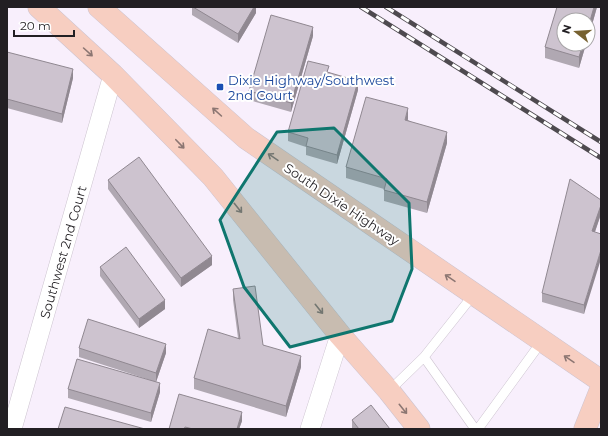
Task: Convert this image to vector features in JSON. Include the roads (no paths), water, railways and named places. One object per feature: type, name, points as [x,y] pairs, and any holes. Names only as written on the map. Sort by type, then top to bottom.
[{"type":"main road","points":[[39,7],[113,75],[213,177],[419,429]]},
{"type":"main road","name":"South Dixie Highway","points":[[99,7],[246,138],[601,381]]},
{"type":"main road","points":[[585,429],[601,389]]},
{"type":"street","name":"Southwest 2nd Court","points":[[12,429],[113,75]]},
{"type":"street","points":[[310,429],[340,334]]},
{"type":"lane","points":[[389,392],[424,357],[474,294]]},
{"type":"lane","points":[[424,357],[476,429],[542,341]]},
{"type":"railway","points":[[361,7],[601,158]]},
{"type":"railway","points":[[386,7],[601,142]]},
{"type":"place","name":"Dixie Highway/Southwest 2nd Court","points":[[220,87]]}]
